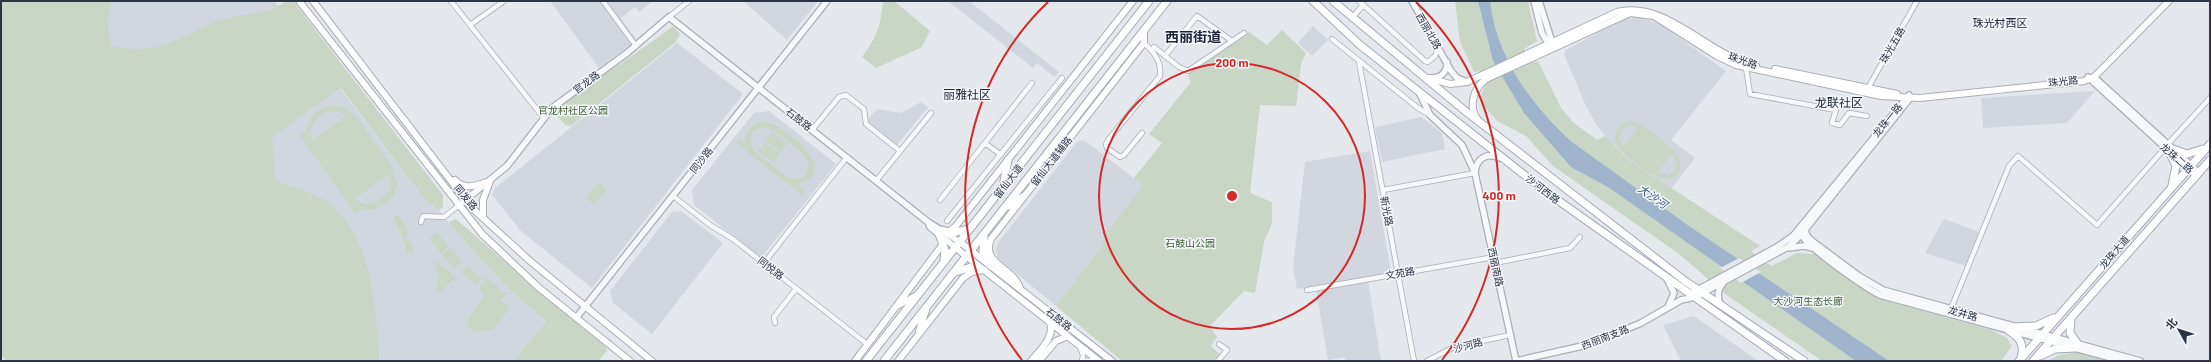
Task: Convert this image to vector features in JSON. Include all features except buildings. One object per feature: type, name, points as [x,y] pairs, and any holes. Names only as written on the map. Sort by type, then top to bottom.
[{"type":"main road","name":"同发路","points":[[298,1],[458,206],[496,249],[576,318],[630,361]]},
{"type":"main road","name":"同发路","points":[[313,1],[466,200],[517,251],[584,308],[652,361]]},
{"type":"main road","points":[[943,232],[955,227],[1133,1]]},
{"type":"main road","name":"留仙大道","points":[[866,361],[1149,1]]},
{"type":"main road","name":"留仙大道","points":[[884,361],[987,232],[1167,1]]},
{"type":"main road","name":"沙河西路","points":[[1313,1],[1360,45],[1417,88],[1565,207],[1665,275],[1691,296],[1785,361]]},
{"type":"main road","name":"沙河西路","points":[[1333,1],[1479,122],[1701,291],[1804,361]]},
{"type":"main road","points":[[2090,78],[2169,1]]},
{"type":"main road","name":"珠光路","points":[[1428,78],[1450,84],[1467,82],[1485,77],[1617,12],[1630,8],[1642,8],[1665,15],[1721,52],[1741,62],[1908,97]]},
{"type":"main road","name":"珠光路","points":[[1550,45],[1622,15],[1638,12],[1658,18],[1717,56],[1746,68],[1881,96],[1908,97],[2090,78]]},
{"type":"main road","points":[[1144,30],[1144,43]]},
{"type":"main road","name":"留仙大道辅路","points":[[1020,289],[1018,281],[993,260],[988,248],[990,239],[1144,43]]},
{"type":"main road","points":[[1479,122],[1475,116],[1472,104],[1479,86],[1485,77]]},
{"type":"main road","points":[[2169,148],[2187,154],[2194,153],[2209,145]]},
{"type":"main road","name":"龙珠大道","points":[[2019,361],[2209,145]]},
{"type":"main road","points":[[2169,148],[2174,160],[2176,174],[2169,190]]},
{"type":"main road","points":[[1002,188],[1008,160]]},
{"type":"main road","name":"龙珠大道","points":[[2034,360],[2210,160]]},
{"type":"main road","points":[[444,170],[456,182],[466,186],[490,181]]},
{"type":"main road","points":[[485,219],[482,213],[482,200],[490,181]]},
{"type":"main road","points":[[1004,210],[1022,198]]},
{"type":"main road","points":[[943,232],[962,232],[973,225]]},
{"type":"main road","points":[[942,265],[945,254],[943,232]]},
{"type":"main road","points":[[987,232],[982,249],[991,266]]},
{"type":"main road","points":[[855,361],[943,244]]},
{"type":"main road","name":"石鼓路","points":[[958,245],[984,270],[1099,361]]},
{"type":"main road","name":"石鼓路","points":[[969,254],[991,266],[1112,361]]},
{"type":"main road","points":[[952,276],[967,267],[984,270]]},
{"type":"main road","points":[[898,361],[963,278],[972,272],[984,270]]},
{"type":"main road","points":[[894,308],[921,292]]},
{"type":"main road","points":[[916,338],[930,303]]},
{"type":"main road","points":[[2011,329],[2028,328],[2042,324],[2065,307]]},
{"type":"main road","points":[[2034,360],[2055,349],[2077,346],[2069,328],[2073,315]]},
{"type":"main road","points":[[1031,361],[1050,336],[1052,330],[1050,323]]},
{"type":"main road","points":[[2011,329],[2021,342],[2022,350],[2019,361]]},
{"type":"main road","points":[[1039,361],[1056,340],[1068,336]]},
{"type":"street","points":[[451,1],[543,118]]},
{"type":"street","points":[[470,25],[504,1]]},
{"type":"street","points":[[603,1],[636,46]]},
{"type":"street","name":"官龙路","points":[[458,206],[490,181],[514,158],[552,108],[636,46],[689,1]]},
{"type":"street","name":"同沙路","points":[[576,318],[827,1]]},
{"type":"street","name":"西丽北路","points":[[1412,1],[1454,74],[1467,82]]},
{"type":"street","points":[[1534,1],[1539,24],[1550,45]]},
{"type":"street","points":[[1539,1],[1550,45]]},
{"type":"street","name":"珠光五路","points":[[1868,88],[1917,1]]},
{"type":"street","points":[[1352,17],[1361,3],[1424,61],[1428,62],[1433,59],[1439,47]]},
{"type":"street","points":[[1165,56],[1198,16],[1232,41]]},
{"type":"street","name":"石鼓路","points":[[669,17],[958,245]]},
{"type":"street","points":[[1154,47],[1184,70],[1188,70],[1244,33]]},
{"type":"street","points":[[1332,39],[1359,62],[1430,115]]},
{"type":"street","points":[[1142,133],[1124,155],[1120,157],[1107,148],[1106,144],[1109,139],[1160,76],[1161,70],[1156,57],[1153,51],[1144,43]]},
{"type":"street","name":"新光路","points":[[1359,62],[1414,361]]},
{"type":"street","points":[[1428,78],[1437,78],[1443,74],[1446,68],[1446,62]]},
{"type":"street","points":[[1746,68],[1750,94],[1836,110],[1832,123],[1840,125],[1849,113],[1867,116]]},
{"type":"street","name":"珠光路","points":[[1420,74],[1428,78]]},
{"type":"street","points":[[947,221],[1062,78]]},
{"type":"street","name":"龙珠二路","points":[[2090,78],[2197,174]]},
{"type":"street","points":[[940,200],[1032,83]]},
{"type":"street","name":"西丽南路","points":[[1417,88],[1430,115],[1462,145],[1475,173],[1516,361]]},
{"type":"street","points":[[812,130],[839,97],[846,94],[864,110],[866,124],[900,151]]},
{"type":"street","name":"龙珠一路","points":[[1701,291],[1781,245],[1802,229],[1908,97]]},
{"type":"street","points":[[1950,312],[2008,166],[2018,156],[2097,225],[2169,148],[2210,98]]},
{"type":"street","points":[[876,181],[931,113]]},
{"type":"street","points":[[985,143],[1001,155]]},
{"type":"street","points":[[1383,190],[1475,173],[1477,164],[1486,155],[1497,156],[1508,161]]},
{"type":"street","points":[[764,263],[847,157]]},
{"type":"street","name":"同悦路","points":[[673,196],[706,222],[733,239],[867,344]]},
{"type":"street","points":[[421,222],[423,216],[444,217],[458,206]]},
{"type":"street","name":"龙珠一路","points":[[1691,296],[1784,250],[1801,235],[1802,229]]},
{"type":"street","name":"龙井路","points":[[1802,229],[1812,241],[1859,276],[1874,285],[1893,294],[1950,312]]},
{"type":"street","name":"龙井路","points":[[1801,235],[1816,250],[1862,284],[1880,295],[1950,312],[2039,337],[2140,361]]},
{"type":"street","points":[[1495,263],[1570,248],[1580,237]]},
{"type":"street","points":[[1784,250],[1802,246],[1816,250]]},
{"type":"street","name":"文苑路","points":[[1307,290],[1494,257]]},
{"type":"street","points":[[1665,275],[1671,284],[1674,293],[1672,301],[1666,309]]},
{"type":"street","points":[[1721,305],[1718,300],[1718,292],[1725,280]]},
{"type":"street","points":[[775,323],[774,317],[796,288]]},
{"type":"street","name":"西丽南支路","points":[[1516,361],[1591,344],[1635,325],[1691,296]]},
{"type":"street","name":"沙河路","points":[[1427,361],[1454,347],[1510,335]]},
{"type":"street","points":[[1218,361],[1227,350],[1219,344]]},
{"type":"street","points":[[1079,345],[1084,361],[1090,359],[1099,361]]},
{"type":"street","name":"龙井路","points":[[2077,346],[2122,361]]},
{"type":"shaded area","points":[[1,1],[274,1],[421,195],[437,207],[453,228],[507,287],[546,321],[514,361],[182,361]]},
{"type":"shaded area","points":[[550,1],[653,1],[639,12],[635,7],[621,18],[637,40],[599,68]]},
{"type":"shaded area","points":[[743,1],[818,1],[787,40]]},
{"type":"shaded area","points":[[948,1],[969,1],[1059,72],[1054,77],[1037,63],[1033,68]]},
{"type":"shaded area","points":[[1639,17],[1660,24],[1726,71],[1671,140],[1695,158],[1672,188],[1627,159],[1605,136],[1596,124],[1585,104],[1564,54],[1566,50],[1624,19]]},
{"type":"shaded area","points":[[1313,26],[1328,40],[1312,56],[1298,43]]},
{"type":"shaded area","points":[[677,43],[743,94],[592,288],[521,231],[492,195],[495,188]]},
{"type":"shaded area","points":[[2095,91],[2067,123],[1983,128],[1981,98]]},
{"type":"shaded area","points":[[921,102],[928,107],[897,145],[867,121],[877,109],[901,113]]},
{"type":"shaded area","points":[[769,111],[836,164],[761,258],[694,205],[692,190],[754,113]]},
{"type":"shaded area","points":[[1421,117],[1442,133],[1445,149],[1382,162],[1375,127]]},
{"type":"shaded area","points":[[1084,140],[1144,186],[1105,235],[1102,246],[1056,306],[1000,260],[997,256],[997,244],[1077,142]]},
{"type":"shaded area","points":[[1370,151],[1391,273],[1297,289],[1293,267],[1305,162]]},
{"type":"shaded area","points":[[681,211],[723,243],[652,334],[613,303],[610,291],[672,212]]},
{"type":"shaded area","points":[[1944,219],[1979,232],[1966,266],[1925,253]]},
{"type":"shaded area","points":[[1368,281],[1381,361],[1346,361],[1345,357],[1328,360],[1316,290]]},
{"type":"shaded area","points":[[1694,316],[1758,361],[1681,361],[1663,325]]},
{"type":"green space","points":[[1,1],[111,1],[108,22],[111,46],[128,49],[142,49],[177,40],[221,20],[262,12],[273,9],[285,2],[293,1],[443,195],[443,207],[439,210],[421,195],[341,88],[272,137],[275,180],[313,194],[327,201],[345,220],[356,238],[370,277],[376,319],[379,361],[7,361],[1,356]]},
{"type":"green space","points":[[887,1],[894,1],[930,31],[922,47],[876,68],[862,57],[871,44],[881,19],[883,3]]},
{"type":"green space","name":"大沙河生态长廊","points":[[1455,1],[1528,1],[1537,41],[1524,49],[1531,63],[1538,61],[1561,108],[1574,123],[1597,140],[1605,136],[1627,159],[1760,246],[1751,251],[1772,266],[1797,253],[1815,254],[1869,293],[1891,302],[1991,330],[2007,338],[2012,346],[2001,361],[1822,361],[1728,296],[1679,254],[1553,166],[1526,136],[1497,121],[1484,106],[1481,97],[1486,81],[1479,71],[1474,72],[1460,42]]},
{"type":"green space","name":"官龙村社区公园","points":[[673,26],[680,34],[676,42],[571,126],[565,125],[554,112],[556,108]]},
{"type":"green space","name":"石鼓山公园","points":[[1282,30],[1306,53],[1301,64],[1296,106],[1260,105],[1250,193],[1272,202],[1272,223],[1264,242],[1255,293],[1244,291],[1210,326],[1217,337],[1211,346],[1220,355],[1215,361],[1122,361],[1056,306],[1102,246],[1105,235],[1143,186],[1134,178],[1162,143],[1149,134],[1191,82],[1188,75],[1249,32],[1267,45]]},
{"type":"green space","points":[[330,106],[336,106],[350,111],[359,120],[388,161],[396,179],[396,187],[393,195],[380,207],[367,210],[360,209],[361,210],[356,214],[300,136],[307,128],[313,115]],"holes":[[[328,111],[341,112],[347,115],[312,141],[311,131],[316,119]],[[390,174],[391,188],[381,199],[367,205],[354,199]]]},
{"type":"green space","points":[[764,121],[773,124],[796,139],[806,150],[812,160],[814,170],[810,178],[797,184],[805,191],[802,195],[736,143],[739,139],[745,143],[746,135],[750,128]],"holes":[[[764,127],[769,128],[790,142],[807,160],[809,165],[807,174],[802,178],[797,179],[785,174],[759,156],[753,149],[750,140],[754,131]]]},
{"type":"green space","points":[[1630,121],[1643,126],[1668,145],[1679,158],[1681,164],[1677,174],[1670,179],[1661,178],[1651,174],[1618,147],[1616,143],[1616,134],[1619,127]],"holes":[[[1631,125],[1638,128],[1624,146],[1620,140],[1620,134],[1624,128]],[[1672,154],[1677,161],[1675,170],[1668,175],[1657,173]]]},
{"type":"green space","points":[[772,132],[787,144],[781,152],[766,141]]},
{"type":"green space","points":[[765,142],[780,154],[773,162],[758,151]]},
{"type":"green space","points":[[598,183],[607,189],[594,205],[586,198]]},
{"type":"green space","points":[[398,215],[408,229],[406,238],[413,246],[413,253],[407,253],[403,237],[393,217]]},
{"type":"green space","points":[[456,219],[555,305],[605,346],[607,350],[599,361],[514,361],[546,321],[507,287],[453,228],[449,222]]},
{"type":"green space","points":[[437,232],[448,246],[441,253],[429,239]]},
{"type":"green space","points":[[450,248],[462,262],[453,268],[442,254]]},
{"type":"green space","points":[[437,261],[456,278],[454,281],[452,280],[441,292],[436,289],[439,277],[435,262]]},
{"type":"green space","points":[[467,266],[482,278],[476,285],[461,273]]},
{"type":"green space","points":[[486,278],[506,294],[501,301],[510,308],[493,330],[475,332],[466,322],[484,297],[479,287]]},
{"type":"green space","points":[[2077,352],[2105,361],[2048,361],[2059,355]]},
{"type":"water","points":[[1478,1],[1490,1],[1494,22],[1500,41],[1518,79],[1543,112],[1572,142],[1686,224],[1889,361],[1856,361],[1608,187],[1571,167],[1524,113],[1493,61]]},
{"type":"pier","points":[[1739,258],[1761,272],[1741,283],[1720,268]]},
{"type":"district","name":"珠光村西区","points":[[2000,22]]},
{"type":"district","name":"西丽街道","points":[[1193,36]]},
{"type":"district","name":"丽雅社区","points":[[967,94]]},
{"type":"district","name":"龙联社区","points":[[1839,102]]},
{"type":"water label","name":"大沙河","points":[[1653,196]]}]
